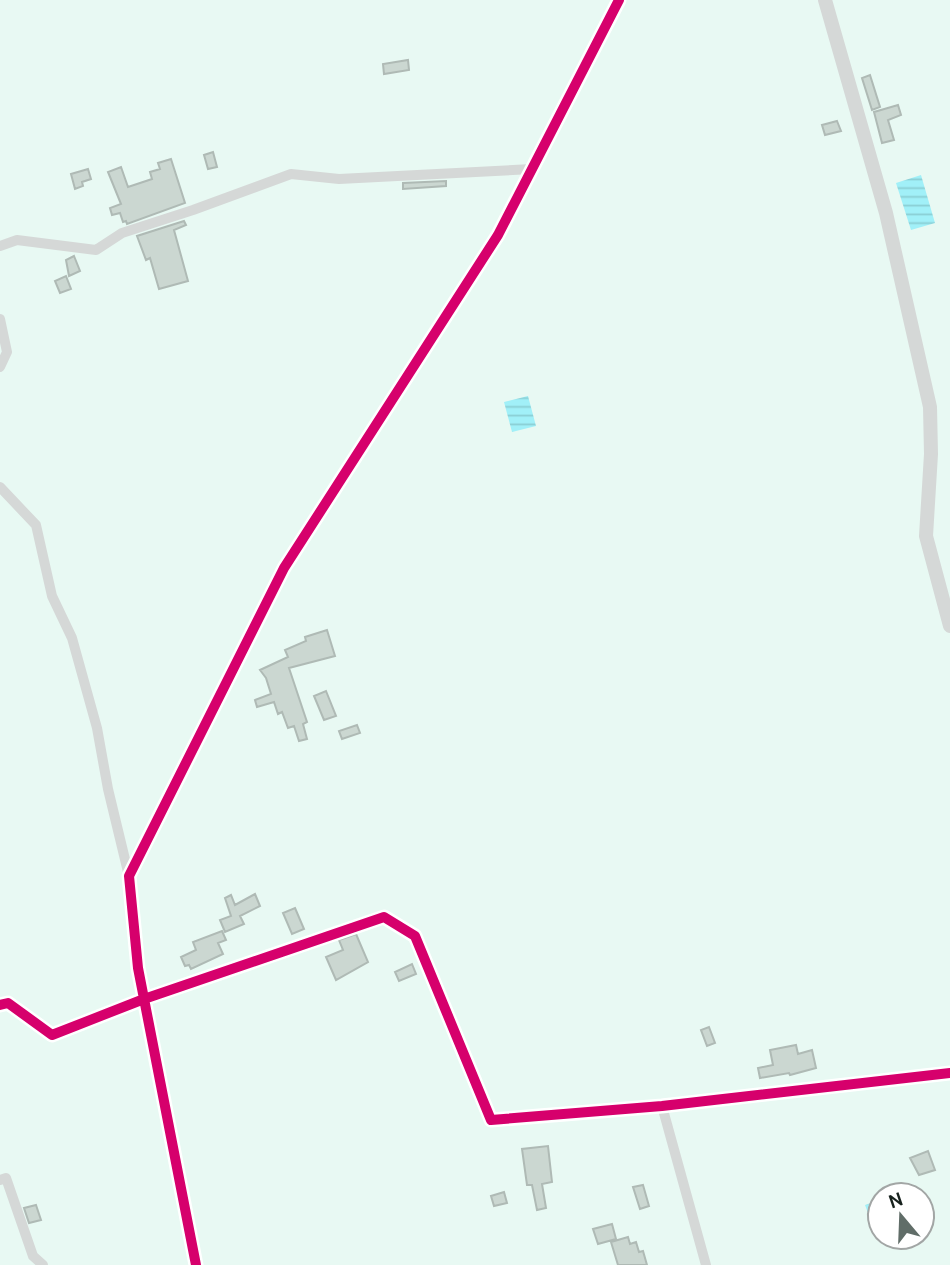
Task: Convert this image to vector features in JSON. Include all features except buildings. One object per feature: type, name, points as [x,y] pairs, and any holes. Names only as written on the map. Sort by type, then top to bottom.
[{"type":"main road","points":[[825,0],[886,213],[930,407],[931,454],[926,536],[950,626]]},
{"type":"street","points":[[129,876],[284,568],[498,235],[619,0]]},
{"type":"street","points":[[0,246],[17,240],[96,250],[122,233],[290,174],[339,178],[532,169]]},
{"type":"street","points":[[0,319],[7,352],[0,367]]},
{"type":"street","points":[[0,487],[36,525],[52,596],[72,638],[97,728],[108,789],[129,876],[138,968],[196,1265]]},
{"type":"street","points":[[0,1005],[8,1003],[52,1035],[144,999],[384,917],[415,936],[491,1120],[662,1106],[950,1073]]},
{"type":"street","points":[[662,1106],[706,1265]]},
{"type":"street","points":[[0,1180],[6,1178],[33,1256],[43,1265]]},
{"type":"water","points":[[921,175],[935,223],[911,230],[896,183]]},
{"type":"water","points":[[528,396],[536,426],[512,432],[504,402]]},
{"type":"cycle path","points":[[196,1265],[138,968],[129,876],[284,568],[498,235],[619,0]]},
{"type":"cycle path","points":[[0,1005],[8,1003],[52,1035],[144,999],[384,917],[415,936],[491,1120],[662,1106],[950,1073]]}]
